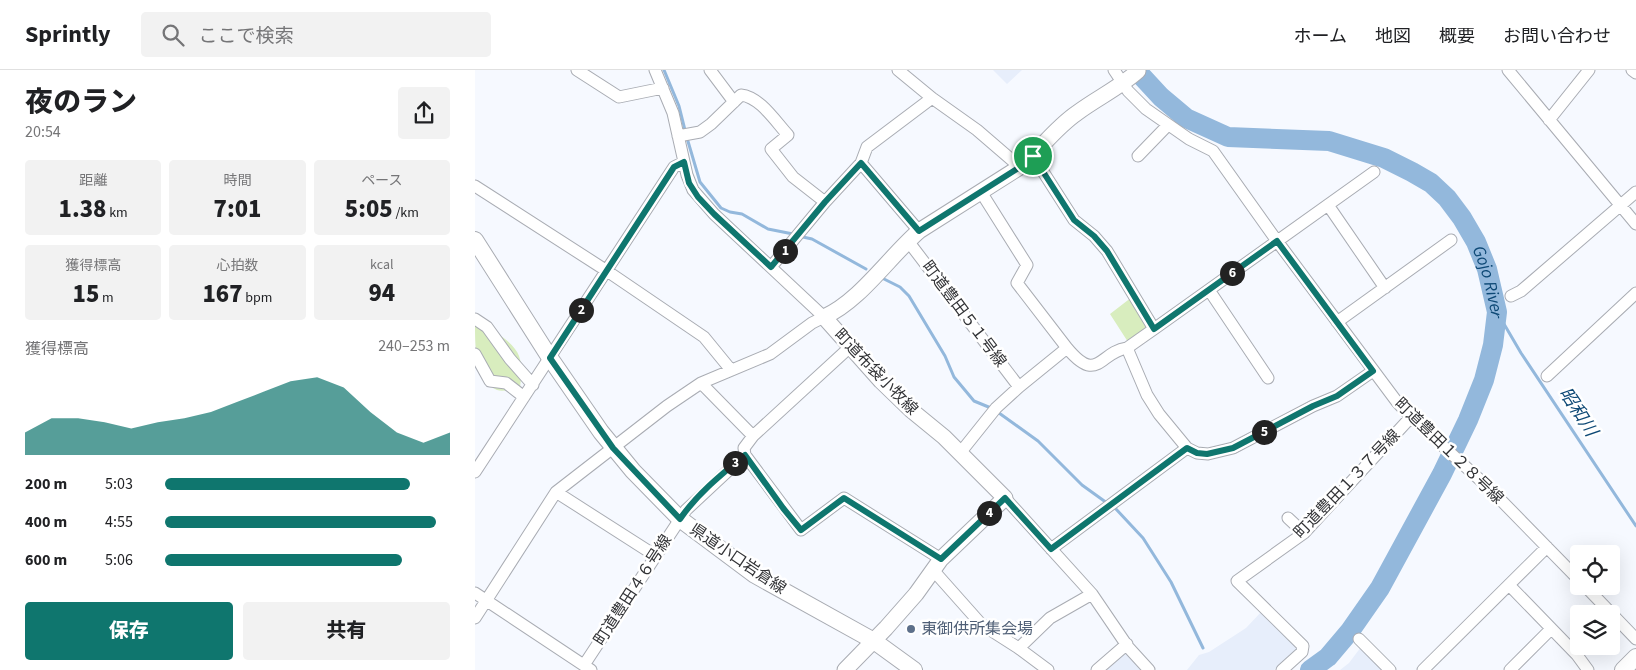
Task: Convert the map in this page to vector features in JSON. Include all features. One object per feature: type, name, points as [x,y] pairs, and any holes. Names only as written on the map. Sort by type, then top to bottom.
[{"type":"main road","name":"県道小口岩倉線","points":[[475,240],[550,358],[613,448],[680,519],[755,575],[874,641],[914,670]]},
{"type":"main road","points":[[1623,670],[1636,657]]},
{"type":"street","points":[[577,70],[619,97],[663,88]]},
{"type":"street","points":[[475,618],[556,492],[667,406],[701,383],[770,354],[811,323],[825,317],[698,197],[689,183],[670,106],[655,70]]},
{"type":"street","points":[[710,70],[734,102]]},
{"type":"street","name":"町道豊田１２８号線","points":[[1115,70],[1137,102],[1189,139],[1213,151],[1277,241],[1397,402],[1461,462],[1570,571]]},
{"type":"street","points":[[1508,70],[1636,224]]},
{"type":"street","points":[[1549,120],[1589,70]]},
{"type":"street","points":[[1632,70],[1636,73]]},
{"type":"street","name":"町道布袋小牧線","points":[[1005,498],[960,453],[887,387],[825,317],[849,301],[914,236],[1020,167],[1077,112],[1124,83],[1139,71]]},
{"type":"street","points":[[905,72],[932,98],[977,130],[1020,167]]},
{"type":"street","points":[[678,136],[700,132],[741,95],[747,96],[756,101],[788,135],[771,150],[793,177],[825,202]]},
{"type":"street","points":[[771,267],[825,202],[861,163],[867,147],[932,98]]},
{"type":"street","points":[[1138,156],[1168,125]]},
{"type":"street","points":[[1033,156],[1074,220],[1094,236],[1107,251],[1154,329]]},
{"type":"street","points":[[475,472],[674,167],[684,162]]},
{"type":"street","name":"町道豊田５１号線","points":[[861,163],[1019,386]]},
{"type":"street","points":[[981,192],[1027,264],[1017,283],[1074,356],[1088,366],[1095,366],[1121,349],[1127,348],[1374,172]]},
{"type":"street","points":[[475,186],[607,271],[704,337],[731,370]]},
{"type":"street","points":[[1511,296],[1521,292],[1636,192]]},
{"type":"street","points":[[1327,205],[1385,288]]},
{"type":"street","points":[[1337,322],[1451,240]]},
{"type":"street","points":[[1209,290],[1268,378]]},
{"type":"street","points":[[1547,376],[1636,293]]},
{"type":"street","points":[[475,319],[487,327],[510,359],[533,385]]},
{"type":"street","name":"町道豊田４６号線","points":[[587,668],[655,556],[686,510],[745,455],[745,448],[753,436],[850,347]]},
{"type":"street","points":[[960,453],[996,408],[1019,386],[1067,348]]},
{"type":"street","points":[[1127,348],[1147,395],[1159,414],[1187,448],[1197,453],[1207,454],[1233,448],[1313,406],[1337,396],[1373,371]]},
{"type":"street","points":[[475,354],[490,381],[506,383],[524,397]]},
{"type":"street","points":[[701,383],[753,436]]},
{"type":"street","name":"町道豊田１３７号線","points":[[1281,670],[1302,652],[1303,646],[1237,581],[1304,532],[1411,417]]},
{"type":"street","points":[[1051,549],[1187,448]]},
{"type":"street","points":[[745,455],[801,530],[844,498],[937,565],[981,624],[1019,648],[1048,670]]},
{"type":"street","points":[[556,492],[655,556]]},
{"type":"street","points":[[845,670],[916,594],[937,565],[1005,498],[1092,594],[1127,644],[1149,670]]},
{"type":"street","points":[[1288,518],[1304,532]]},
{"type":"street","points":[[1423,670],[1547,547]]},
{"type":"street","points":[[1509,585],[1577,655],[1588,670]]},
{"type":"street","points":[[475,593],[587,668]]},
{"type":"street","points":[[1019,648],[1050,618],[1092,594]]},
{"type":"street","points":[[1594,595],[1636,639]]},
{"type":"street","points":[[1510,670],[1551,629]]},
{"type":"street","points":[[1359,639],[1390,670]]},
{"type":"street","points":[[1097,670],[1127,644]]},
{"type":"shaded area","points":[[993,70],[1022,70],[1007,84]]},
{"type":"shaded area","points":[[1263,610],[1300,649],[1274,670],[1187,670],[1199,655],[1209,652],[1246,628]]},
{"type":"shaded area","points":[[1361,647],[1385,670],[1340,670],[1349,663]]},
{"type":"shaded area","points":[[1124,649],[1144,670],[1101,670]]},
{"type":"green space","points":[[1132,297],[1148,324],[1147,328],[1128,342],[1110,314]]},
{"type":"green space","points":[[475,324],[487,328],[512,345],[519,356],[521,364],[520,388],[499,391],[484,379],[480,371],[476,352]]},
{"type":"waterway","points":[[664,70],[679,106],[685,130]]},
{"type":"waterway","name":"Gojo River","points":[[1136,70],[1161,97],[1186,118],[1228,137],[1329,141],[1384,158],[1412,172],[1431,183],[1447,198],[1462,218],[1476,242],[1487,269],[1497,312],[1493,345],[1484,380],[1468,420],[1442,474],[1380,588],[1350,631],[1328,657],[1310,670]]},
{"type":"waterway","points":[[687,138],[700,182],[721,208],[742,214],[768,229],[793,234]]},
{"type":"waterway","points":[[803,237],[812,239],[866,269]]},
{"type":"waterway","points":[[880,277],[900,287],[909,296],[945,356],[954,377],[974,401],[991,408]]},
{"type":"waterway","name":"昭和川","points":[[1497,312],[1521,353],[1636,526]]},
{"type":"waterway","points":[[999,413],[1038,441],[1082,485],[1107,503]]},
{"type":"waterway","points":[[1115,508],[1143,538],[1171,582],[1203,648]]},
{"type":"place","name":"東御供所集会場","points":[[911,629]]},
{"type":"route","points":[[1033,156],[1074,220],[1094,236],[1107,251],[1154,329],[1277,241],[1373,371],[1337,396],[1313,406],[1233,448],[1207,454],[1197,453],[1187,448],[1051,549],[1005,498],[941,559],[844,498],[801,530],[745,455],[713,483],[686,510],[680,519],[613,448],[550,358],[674,167],[684,162],[689,183],[698,197],[771,267],[825,202],[861,163],[919,231],[1020,167],[1033,156]]}]
